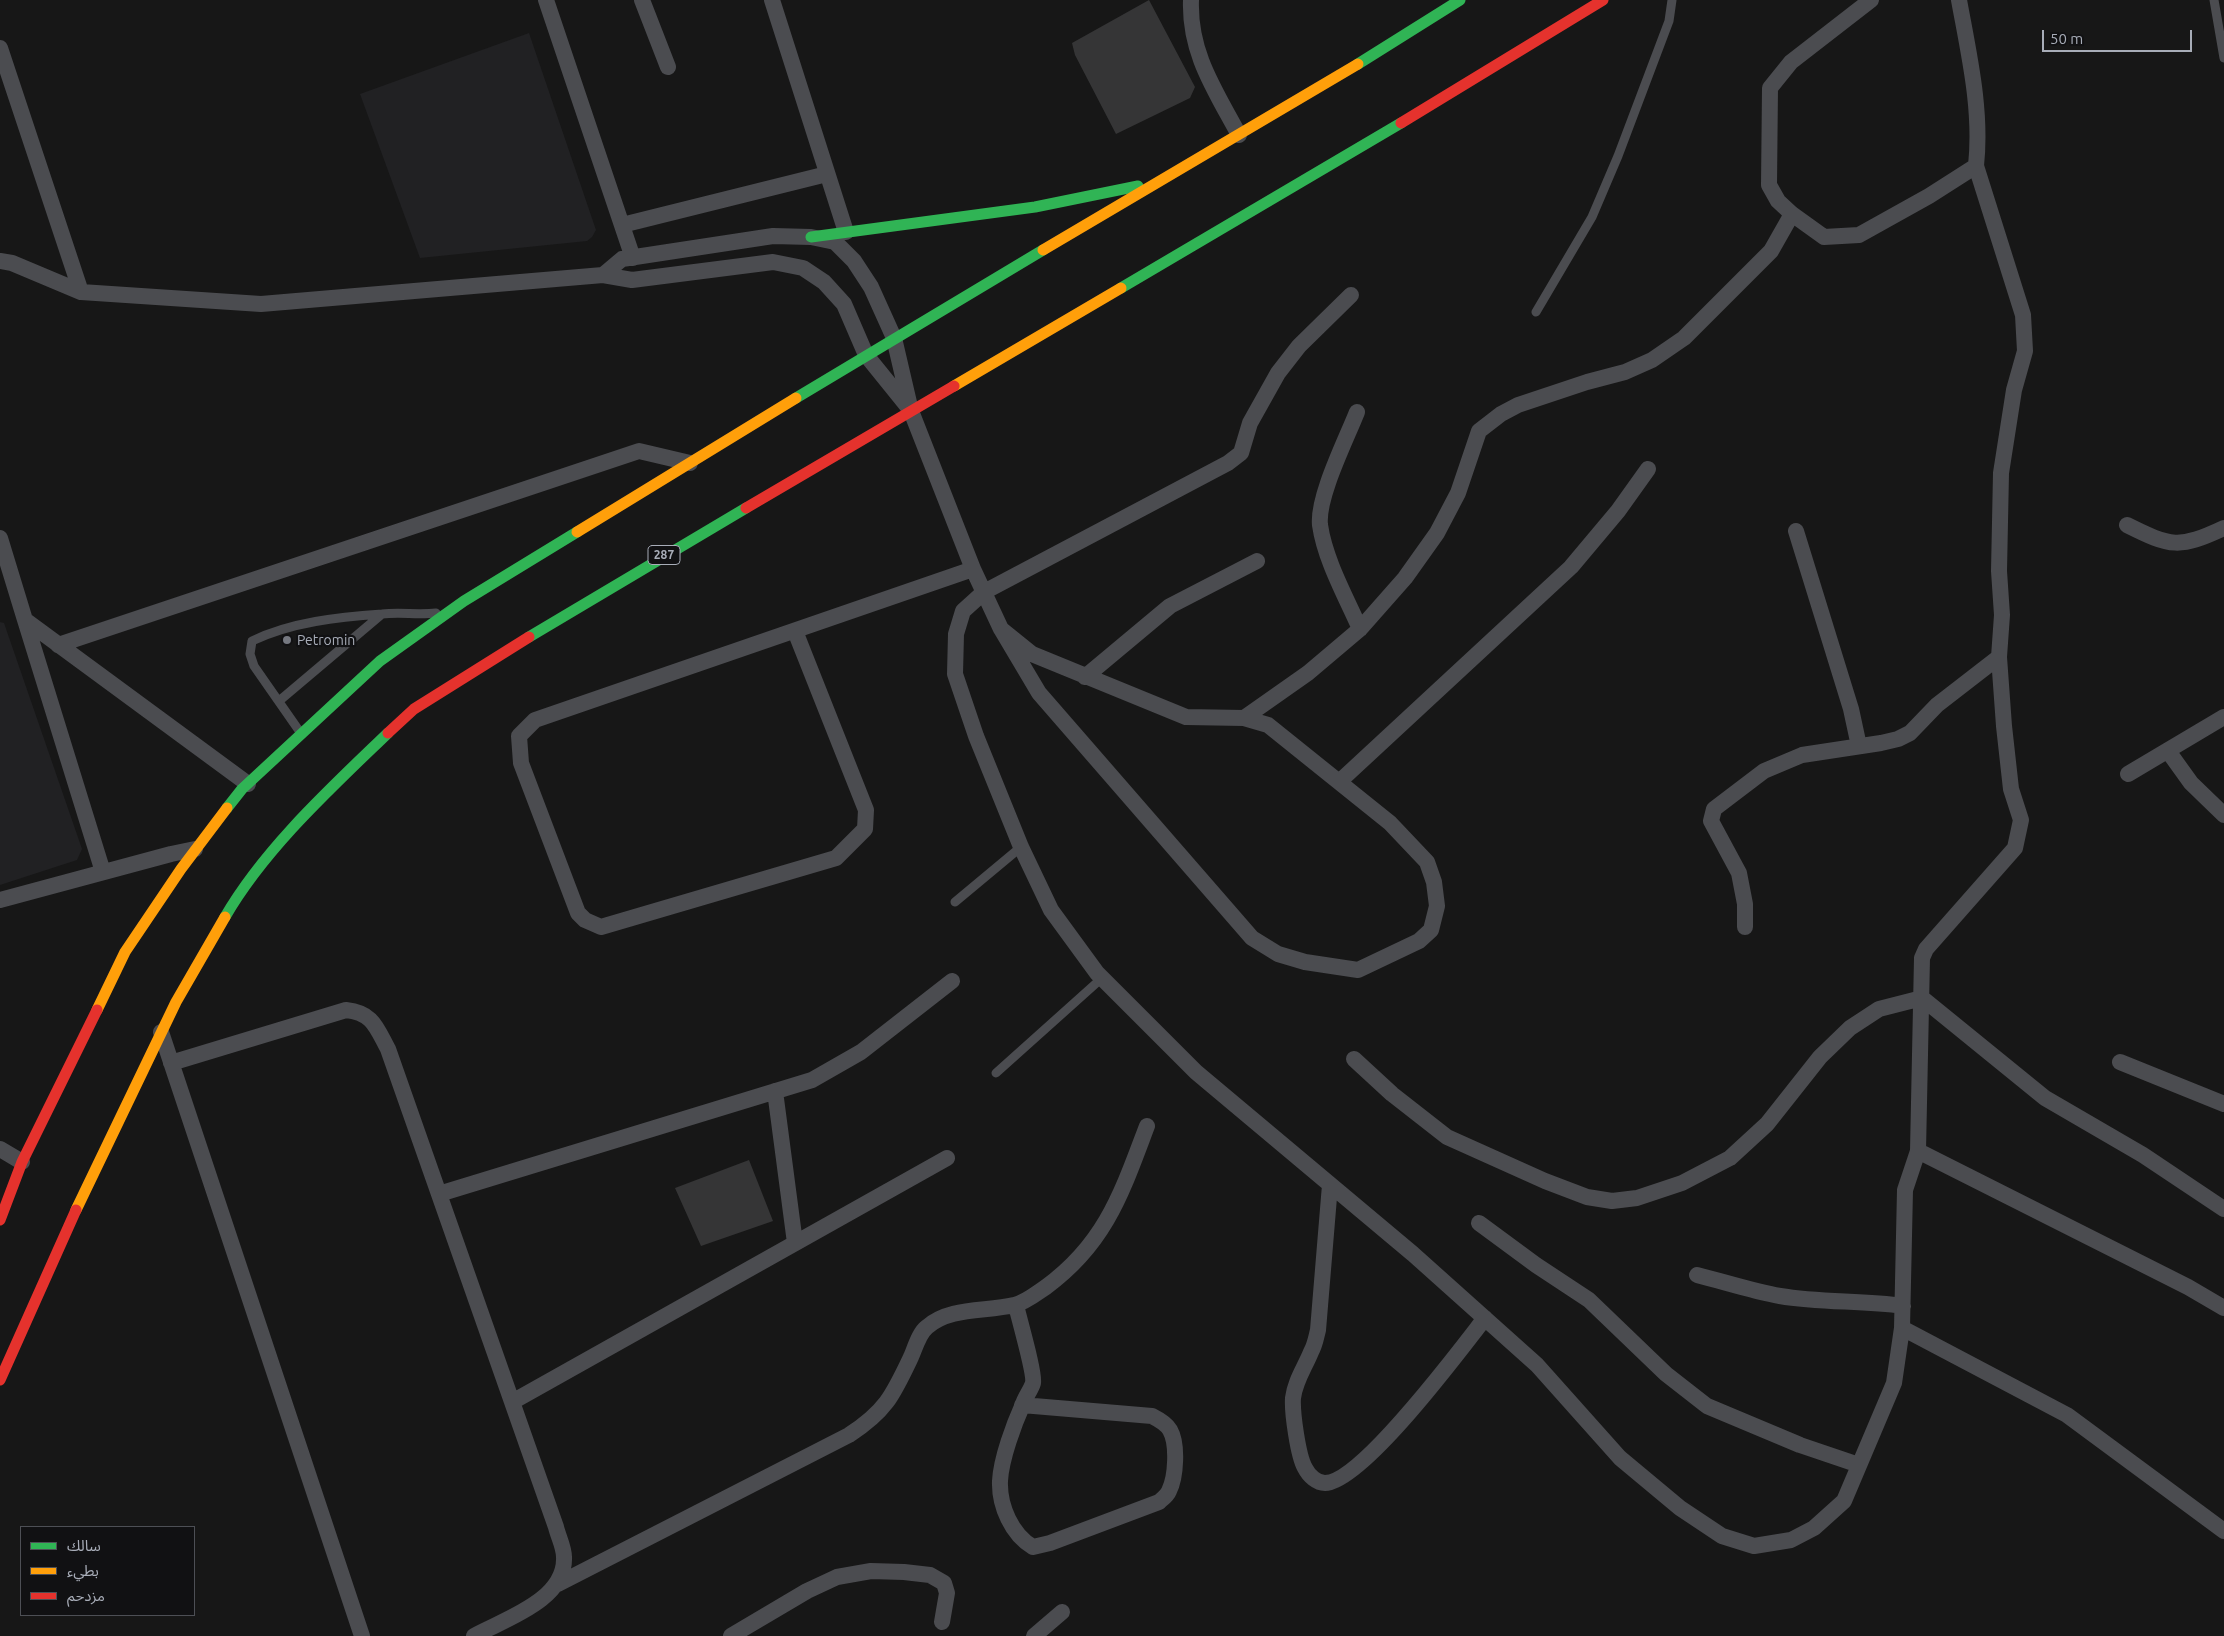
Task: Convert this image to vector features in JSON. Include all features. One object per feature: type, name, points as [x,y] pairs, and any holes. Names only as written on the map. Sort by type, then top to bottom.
[{"type":"main road","points":[[0,1220],[22,1162],[126,952],[195,850],[248,784],[380,661],[451,610],[866,355],[1239,135],[1460,0]]},
{"type":"main road","name":"287","points":[[0,1380],[90,1178],[161,1032],[176,1002],[240,892],[317,801],[414,709],[501,653],[1359,149],[1602,0]]},
{"type":"main road","points":[[811,237],[1035,207],[1159,182]]},
{"type":"street","points":[[546,0],[633,258]]},
{"type":"street","points":[[642,0],[668,67]]},
{"type":"street","points":[[772,0],[846,232]]},
{"type":"street","points":[[1191,0],[1194,44],[1204,72],[1239,135]]},
{"type":"street","points":[[1870,0],[1791,62],[1770,88],[1769,185],[1778,201],[1792,214],[1824,236],[1859,235],[1976,166]]},
{"type":"street","points":[[1351,295],[1299,346],[1278,373],[1250,423],[1242,453],[1228,463],[984,592],[963,611],[956,634],[955,674],[976,736],[1021,846],[1051,910],[1102,978],[1196,1072],[1413,1254],[1538,1365],[1620,1458],[1680,1508],[1722,1536],[1754,1546],[1791,1540],[1814,1528],[1844,1501],[1894,1383],[1902,1328],[1904,1190],[1918,1152],[1922,958],[1926,949],[2015,848],[2021,820],[2011,789],[1999,657],[2002,615],[1999,571],[2001,473],[2014,390],[2025,351],[2023,315],[1976,166],[1979,140],[1975,89],[1958,0]]},
{"type":"street","points":[[0,48],[81,292]]},
{"type":"street","points":[[622,225],[827,174]]},
{"type":"street","points":[[1244,718],[1308,673],[1360,629],[1405,578],[1437,533],[1458,493],[1479,431],[1501,414],[1518,405],[1554,392],[1625,372],[1652,360],[1684,338],[1771,251],[1792,214]]},
{"type":"street","points":[[602,275],[622,260],[773,236],[811,237],[835,242],[854,261],[871,287],[894,338],[911,411],[973,569],[1002,629],[1039,693],[1252,938],[1278,954],[1305,962],[1358,970],[1387,958],[1419,941],[1431,930],[1437,906],[1434,882],[1427,862],[1390,823],[1268,726],[1244,718],[1186,717],[1032,654],[1002,629]]},
{"type":"street","points":[[0,261],[12,263],[81,292],[261,304],[602,275],[632,280],[773,262],[803,268],[824,282],[844,304],[866,355],[911,411]]},
{"type":"street","points":[[1357,412],[1323,499],[1320,524],[1333,568],[1360,629]]},
{"type":"street","points":[[58,645],[639,451],[690,463]]},
{"type":"street","points":[[1339,782],[1571,567],[1618,511],[1648,470]]},
{"type":"street","points":[[2127,525],[2156,539],[2175,544],[2201,539],[2224,528]]},
{"type":"street","points":[[1796,531],[1851,709],[1859,746]]},
{"type":"street","points":[[0,538],[7,586],[25,620],[102,872]]},
{"type":"street","points":[[1085,677],[1170,606],[1257,561]]},
{"type":"street","points":[[795,630],[866,810],[865,829],[836,858],[601,927],[585,920],[578,913],[522,763],[519,736],[535,720],[795,630],[973,569]]},
{"type":"street","points":[[25,620],[248,784]]},
{"type":"street","points":[[1745,926],[1745,904],[1739,872],[1711,821],[1714,809],[1764,771],[1802,755],[1898,739],[1910,733],[1937,705],[1999,657]]},
{"type":"street","points":[[2128,774],[2224,717]]},
{"type":"street","points":[[2168,750],[2192,783],[2224,815]]},
{"type":"street","points":[[0,900],[102,872],[195,850]]},
{"type":"street","points":[[439,1194],[812,1080],[861,1052],[952,981]]},
{"type":"street","points":[[1354,1059],[1392,1094],[1447,1137],[1545,1181],[1587,1197],[1612,1201],[1637,1198],[1682,1183],[1730,1158],[1767,1124],[1820,1057],[1850,1028],[1879,1010],[1922,998]]},
{"type":"street","points":[[1922,998],[2045,1098],[2143,1155],[2224,1208]]},
{"type":"street","points":[[171,1063],[346,1010],[359,1011],[372,1020],[388,1049],[556,1527],[564,1557],[558,1584]]},
{"type":"street","points":[[161,1032],[362,1636]]},
{"type":"street","points":[[2120,1062],[2224,1104]]},
{"type":"street","points":[[775,1091],[795,1243]]},
{"type":"street","points":[[474,1636],[542,1600],[558,1584],[849,1435],[868,1423],[880,1412],[896,1388],[926,1327],[940,1318],[952,1314],[1016,1305],[1060,1277],[1094,1240],[1118,1202],[1147,1126]]},
{"type":"street","points":[[0,1149],[22,1162]]},
{"type":"street","points":[[1918,1152],[2188,1287],[2224,1308]]},
{"type":"street","points":[[512,1402],[947,1158]]},
{"type":"street","points":[[1330,1185],[1318,1330],[1312,1352],[1300,1372],[1293,1398],[1300,1459],[1308,1474],[1319,1482],[1326,1483],[1335,1480],[1366,1457],[1409,1413],[1485,1318]]},
{"type":"street","points":[[1480,1223],[1536,1265],[1589,1300],[1666,1374],[1707,1406],[1800,1445],[1859,1465]]},
{"type":"street","points":[[1698,1275],[1781,1296],[1830,1301],[1875,1302],[1903,1306]]},
{"type":"street","points":[[1016,1305],[1033,1382],[1022,1405],[1005,1457],[1000,1482],[1004,1504],[1013,1528],[1023,1541],[1033,1546],[1050,1543],[1159,1502],[1169,1493],[1174,1478],[1176,1458],[1171,1430],[1161,1420],[1152,1416],[1022,1405]]},
{"type":"street","points":[[1902,1328],[2067,1415],[2224,1531]]},
{"type":"street","points":[[735,1635],[807,1591],[837,1577],[872,1571],[930,1575],[944,1583],[948,1593],[942,1622]]},
{"type":"street","points":[[1034,1636],[1062,1612]]},
{"type":"lane","points":[[1536,312],[1592,217],[1669,21],[1672,0]]},
{"type":"lane","points":[[2214,0],[2224,58]]},
{"type":"lane","points":[[301,734],[254,666],[250,654],[252,641],[285,627],[382,614],[433,613],[451,610]]},
{"type":"lane","points":[[279,701],[382,614]]},
{"type":"lane","points":[[955,902],[1021,846]]},
{"type":"lane","points":[[996,1073],[1102,978]]},
{"type":"shaded area","points":[[529,33],[596,230],[587,241],[420,258],[360,94]]},
{"type":"shaded area","points":[[0,622],[4,623],[82,849],[77,860],[0,885]]},
{"type":"building","points":[[1149,0],[1195,87],[1190,98],[1116,134],[1075,55],[1072,43]]},
{"type":"building","points":[[749,1160],[773,1221],[701,1246],[675,1188]]},
{"type":"traffic: fast","points":[[1358,64],[1460,0]]},
{"type":"traffic: fast","points":[[1121,288],[1401,123]]},
{"type":"traffic: fast","points":[[811,237],[1035,207],[1138,186]]},
{"type":"traffic: fast","points":[[796,398],[1043,250]]},
{"type":"traffic: fast","points":[[529,637],[746,508]]},
{"type":"traffic: fast","points":[[227,808],[242,789],[380,661],[464,601],[577,532]]},
{"type":"traffic: fast","points":[[225,917],[259,867],[279,843],[322,797],[388,733]]},
{"type":"traffic: slow","points":[[1043,250],[1358,64]]},
{"type":"traffic: slow","points":[[954,386],[1121,288]]},
{"type":"traffic: slow","points":[[577,532],[796,398]]},
{"type":"traffic: slow","points":[[97,1010],[125,952],[181,869],[227,808]]},
{"type":"traffic: slow","points":[[76,1210],[176,1002],[225,917]]},
{"type":"traffic: jam","points":[[1401,123],[1603,0]]},
{"type":"traffic: jam","points":[[746,508],[954,386]]},
{"type":"traffic: jam","points":[[388,733],[414,709],[529,637]]},
{"type":"traffic: jam","points":[[0,1220],[22,1162],[97,1010]]},
{"type":"traffic: jam","points":[[0,1380],[76,1210]]},
{"type":"place","name":"Petromin","points":[[287,640]]}]
